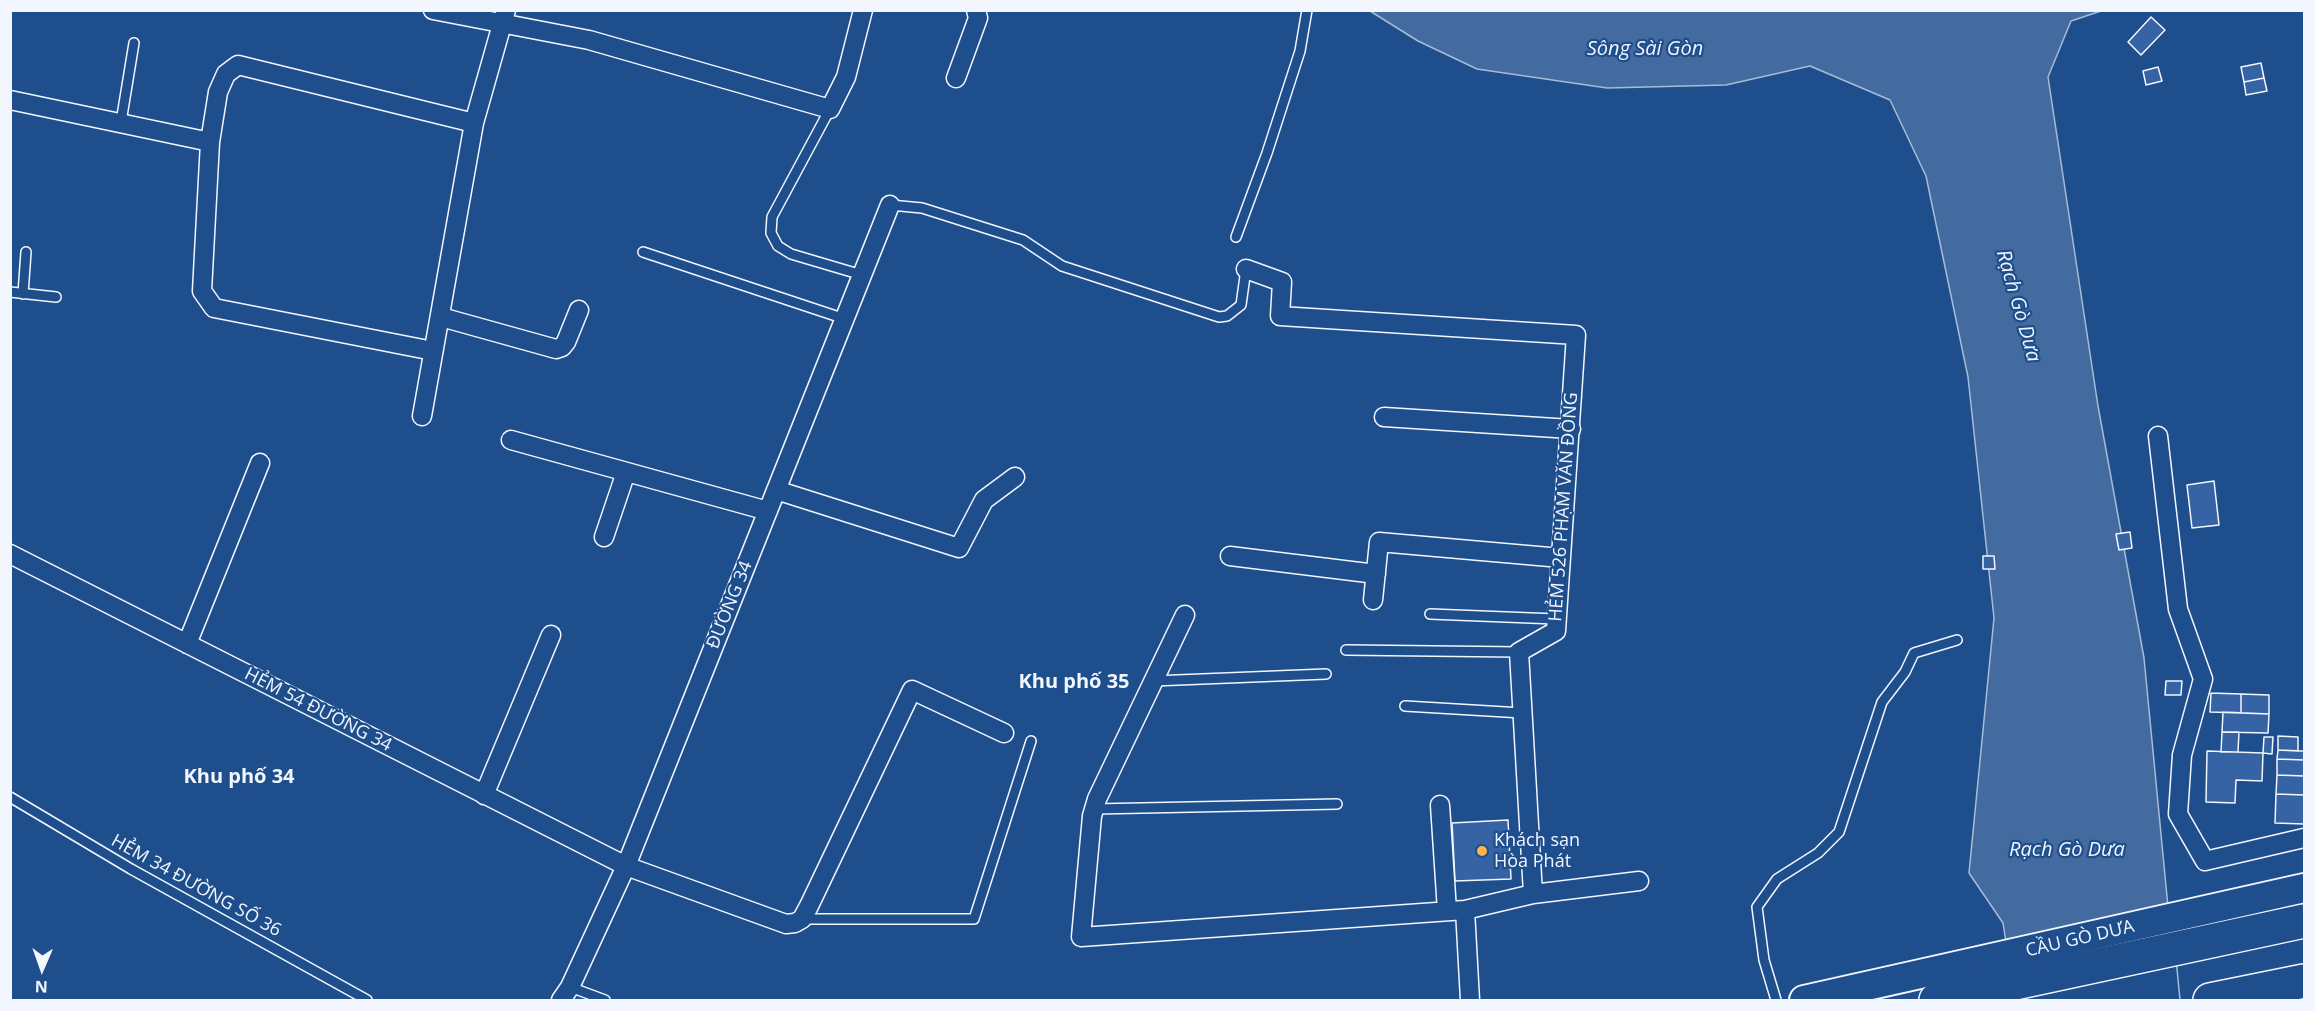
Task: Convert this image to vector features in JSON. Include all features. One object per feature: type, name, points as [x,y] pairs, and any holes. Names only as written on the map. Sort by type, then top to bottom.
[{"type":"highway","name":"CẦU GÒ DƯA","points":[[1937,991],[2227,922],[2304,921]]},
{"type":"highway","points":[[2210,1000],[2304,982]]},
{"type":"main road","points":[[2227,922],[2304,888]]},
{"type":"main road","points":[[1804,1000],[1937,991]]},
{"type":"street","points":[[433,10],[505,17],[830,109],[846,77],[863,10]]},
{"type":"street","points":[[956,78],[978,18],[976,10]]},
{"type":"street","points":[[422,416],[474,123],[505,17]]},
{"type":"street","points":[[423,349],[214,308],[202,291],[210,142],[218,92],[226,74],[238,65],[474,123]]},
{"type":"street","points":[[10,100],[210,142]]},
{"type":"street","name":"ĐƯỜNG 34","points":[[565,994],[626,866],[890,205]]},
{"type":"street","name":"HẺM 526 PHẠM VĂN ĐỒNG","points":[[1246,269],[1282,282],[1280,316],[1576,335],[1556,631],[1519,652]]},
{"type":"street","points":[[441,317],[556,349],[562,347],[566,342],[579,310]]},
{"type":"street","points":[[1384,417],[1571,429]]},
{"type":"street","points":[[2158,436],[2178,609],[2203,679],[2182,755],[2178,814],[2205,861],[2304,838]]},
{"type":"street","points":[[511,440],[768,511]]},
{"type":"street","points":[[187,644],[260,463]]},
{"type":"street","points":[[604,537],[626,472]]},
{"type":"street","points":[[776,490],[959,548],[984,500],[1015,477]]},
{"type":"street","points":[[1373,600],[1379,542],[1561,558]]},
{"type":"street","name":"HẺM 54 ĐƯỜNG 34","points":[[10,554],[626,866],[786,924],[802,919]]},
{"type":"street","points":[[1230,556],[1376,573]]},
{"type":"street","points":[[1185,615],[1094,809],[1081,937],[1456,911],[1533,894],[1639,881]]},
{"type":"street","points":[[484,795],[551,635]]},
{"type":"street","points":[[1519,652],[1533,894]]},
{"type":"street","points":[[802,919],[820,886],[912,690],[1004,733]]},
{"type":"street","points":[[1440,805],[1470,1000]]},
{"type":"lane","points":[[1236,237],[1267,153],[1300,51],[1307,10]]},
{"type":"lane","points":[[121,122],[134,43]]},
{"type":"lane","points":[[830,109],[772,217],[771,233],[778,246],[791,254],[862,274]]},
{"type":"lane","points":[[890,205],[922,208],[1023,240],[1062,266],[1219,318],[1227,316],[1241,305],[1246,269]]},
{"type":"lane","points":[[23,294],[26,252]]},
{"type":"lane","points":[[643,252],[845,319]]},
{"type":"lane","points":[[10,292],[56,297]]},
{"type":"lane","points":[[1430,615],[1556,619]]},
{"type":"lane","points":[[1776,1000],[1764,960],[1757,907],[1777,879],[1818,853],[1839,832],[1882,702],[1905,672],[1914,653],[1957,640]]},
{"type":"lane","points":[[1346,650],[1519,652]]},
{"type":"lane","points":[[1153,681],[1326,674]]},
{"type":"lane","points":[[1405,706],[1522,712]]},
{"type":"lane","points":[[802,919],[974,919],[1031,741]]},
{"type":"lane","name":"HẺM 34 ĐƯỜNG SỐ 36","points":[[10,797],[131,869],[367,1000]]},
{"type":"lane","points":[[1094,809],[1337,804]]},
{"type":"lane","points":[[565,994],[605,1000]]},
{"type":"water","name":"Rạch Gò Dưa","points":[[1370,11],[2101,11],[2071,21],[2048,77],[2098,406],[2144,658],[2177,1000],[2015,1000],[2003,923],[1969,873],[1994,618],[1968,377],[1926,176],[1890,100],[1810,66],[1726,85],[1607,88],[1477,69],[1418,41]]},
{"type":"pier","points":[[2171,908],[2180,1000],[2012,1000]]},
{"type":"building","points":[[2151,17],[2165,30],[2141,55],[2128,42]]},
{"type":"building","points":[[2261,63],[2264,78],[2244,82],[2241,67]]},
{"type":"building","points":[[2158,67],[2162,81],[2146,85],[2143,71]]},
{"type":"building","points":[[2264,78],[2267,91],[2246,95],[2244,82]]},
{"type":"building","points":[[2214,481],[2219,525],[2192,528],[2187,485]]},
{"type":"building","points":[[2130,532],[2132,548],[2119,550],[2116,534]]},
{"type":"building","points":[[1983,556],[1994,556],[1995,569],[1983,569]]},
{"type":"building","points":[[2166,681],[2182,681],[2181,695],[2165,695]]},
{"type":"building","points":[[2211,693],[2241,694],[2241,713],[2210,712]]},
{"type":"building","points":[[2241,694],[2269,695],[2269,714],[2241,713]]},
{"type":"building","points":[[2223,712],[2269,714],[2268,733],[2222,732]]},
{"type":"building","points":[[2222,732],[2239,732],[2238,752],[2221,752]]},
{"type":"building","points":[[2278,736],[2298,737],[2298,751],[2278,750]]},
{"type":"building","points":[[2264,737],[2273,737],[2272,754],[2263,753]]},
{"type":"building","points":[[2278,750],[2304,751],[2304,760],[2277,759]]},
{"type":"building","points":[[2207,751],[2263,753],[2262,781],[2236,780],[2235,803],[2206,802]]},
{"type":"building","points":[[2277,759],[2304,760],[2304,776],[2277,775]]},
{"type":"building","points":[[2277,775],[2304,776],[2304,795],[2276,794]]},
{"type":"building","points":[[2276,794],[2304,795],[2304,824],[2275,823]]},
{"type":"building","name":"Khách sạn Hòa Phát","points":[[1508,820],[1511,879],[1455,881],[1452,823]]},
{"type":"place","name":"Khách sạn Hòa Phát","points":[[1482,851]]},
{"type":"district","name":"Khu phố 35","points":[[1074,682]]},
{"type":"district","name":"Khu phố 34","points":[[239,777]]},
{"type":"water label","name":"Sông Sài Gòn","points":[[1645,49]]}]
